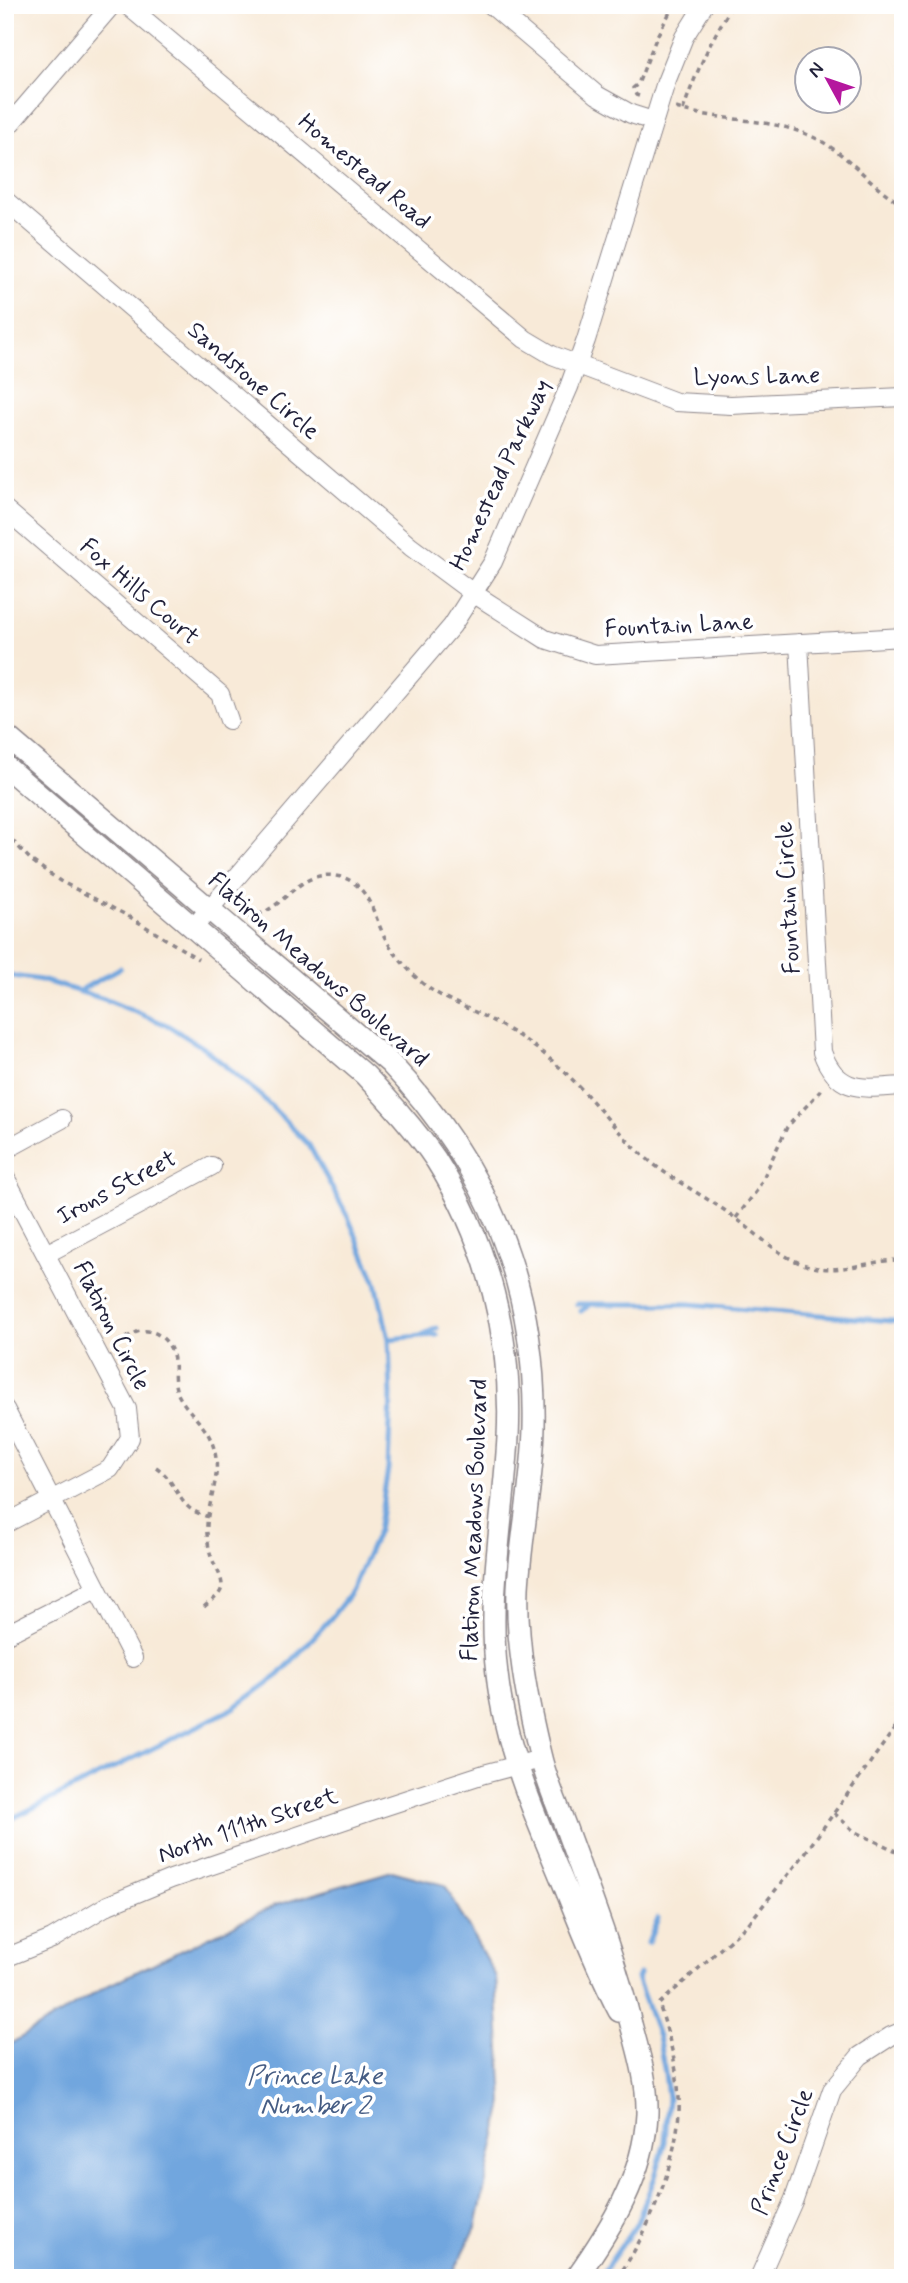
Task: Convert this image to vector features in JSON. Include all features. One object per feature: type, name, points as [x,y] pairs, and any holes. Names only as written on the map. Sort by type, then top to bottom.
[{"type":"street","points":[[5,130],[112,5]]},
{"type":"street","name":"Homestead Road","points":[[127,5],[525,339],[552,355],[577,364]]},
{"type":"street","points":[[491,5],[597,95],[631,114],[653,121]]},
{"type":"street","name":"Homestead Parkway","points":[[194,928],[452,626],[494,562],[577,364],[653,121],[679,49],[704,5]]},
{"type":"street","name":"Sandstone Circle","points":[[5,201],[411,547],[473,593]]},
{"type":"street","name":"Lyons Lane","points":[[577,364],[676,402],[731,405],[903,397]]},
{"type":"street","name":"Fox Hills Court","points":[[5,509],[220,694],[229,720]]},
{"type":"street","name":"Fountain Lane","points":[[473,593],[545,639],[595,655],[903,637]]},
{"type":"street","name":"Fountain Circle","points":[[799,643],[822,1052],[828,1068],[842,1081],[859,1088],[903,1086]]},
{"type":"street","name":"Flatiron Meadows Boulevard","points":[[5,735],[371,1046],[407,1081],[439,1120],[482,1189],[501,1232],[523,1303],[528,1333],[534,1391],[533,1462],[519,1587],[519,1642],[541,1759]]},
{"type":"street","name":"Flatiron Meadows Boulevard","points":[[5,766],[365,1075],[403,1115],[455,1193],[484,1260],[505,1343],[509,1394],[508,1436],[496,1565],[494,1619],[497,1675],[516,1765]]},
{"type":"street","points":[[5,1150],[62,1119]]},
{"type":"street","name":"Irons Street","points":[[46,1254],[212,1166]]},
{"type":"street","name":"Flatiron Circle","points":[[5,1177],[127,1409],[130,1438],[110,1469],[5,1524]]},
{"type":"street","points":[[5,1409],[133,1658]]},
{"type":"street","points":[[5,1635],[96,1588]]},
{"type":"street","points":[[541,1759],[618,1973],[643,2077],[647,2111],[644,2144],[633,2183],[617,2215],[576,2278]]},
{"type":"street","name":"North 111th Street","points":[[5,1958],[52,1939],[108,1905],[171,1879],[401,1801],[541,1759]]},
{"type":"street","points":[[516,1765],[603,1979],[636,2044]]},
{"type":"street","name":"Prince Circle","points":[[759,2278],[794,2199],[832,2090],[860,2056],[903,2031]]},
{"type":"path","points":[[636,95],[633,88],[638,84],[657,36],[674,5]]},
{"type":"path","points":[[683,110],[710,42],[733,5]]},
{"type":"path","points":[[674,107],[710,117],[781,125],[814,137],[844,156],[872,182],[903,205]]},
{"type":"path","points":[[5,833],[32,861],[60,881],[130,916],[202,961]]},
{"type":"path","points":[[242,917],[257,916],[268,910],[279,903],[292,888],[311,878],[337,876],[352,882],[365,893],[376,912],[387,942],[421,983],[520,1036],[573,1078],[645,1157],[678,1183],[716,1203],[798,1263],[834,1269],[903,1261]]},
{"type":"path","points":[[736,1218],[758,1189],[787,1128],[812,1100]]},
{"type":"path","points":[[117,1342],[139,1332],[160,1335],[170,1346],[176,1390],[211,1438],[216,1455],[217,1479],[208,1517],[209,1547],[222,1588],[219,1595],[202,1609]]},
{"type":"path","points":[[156,1466],[172,1481],[184,1502],[208,1517]]},
{"type":"path","points":[[659,2004],[748,1923],[800,1860],[903,1717]]},
{"type":"path","points":[[834,1813],[855,1832],[903,1854]]},
{"type":"water","name":"Prince Lake Number 2","points":[[392,1871],[445,1885],[496,1977],[503,2103],[476,2227],[451,2278],[5,2278],[5,2047],[107,1986],[276,1905]]},
{"type":"waterway","points":[[79,991],[120,968]]},
{"type":"waterway","points":[[5,975],[41,980],[104,999],[167,1025],[204,1048],[261,1096],[309,1145],[348,1217],[376,1283],[389,1339],[420,1336],[437,1328]]},
{"type":"waterway","points":[[577,1304],[689,1304],[903,1322]]},
{"type":"waterway","points":[[581,1311],[590,1305]]},
{"type":"waterway","points":[[423,1336],[437,1335]]},
{"type":"waterway","points":[[5,1822],[234,1708],[279,1675],[331,1618],[351,1592],[378,1531],[388,1469],[391,1396],[389,1339]]},
{"type":"waterway","points":[[648,1943],[658,1918]]},
{"type":"waterway","points":[[599,2278],[636,2225],[655,2177],[665,2142],[668,2098],[665,2073],[658,2036],[637,1978],[639,1974]]}]
